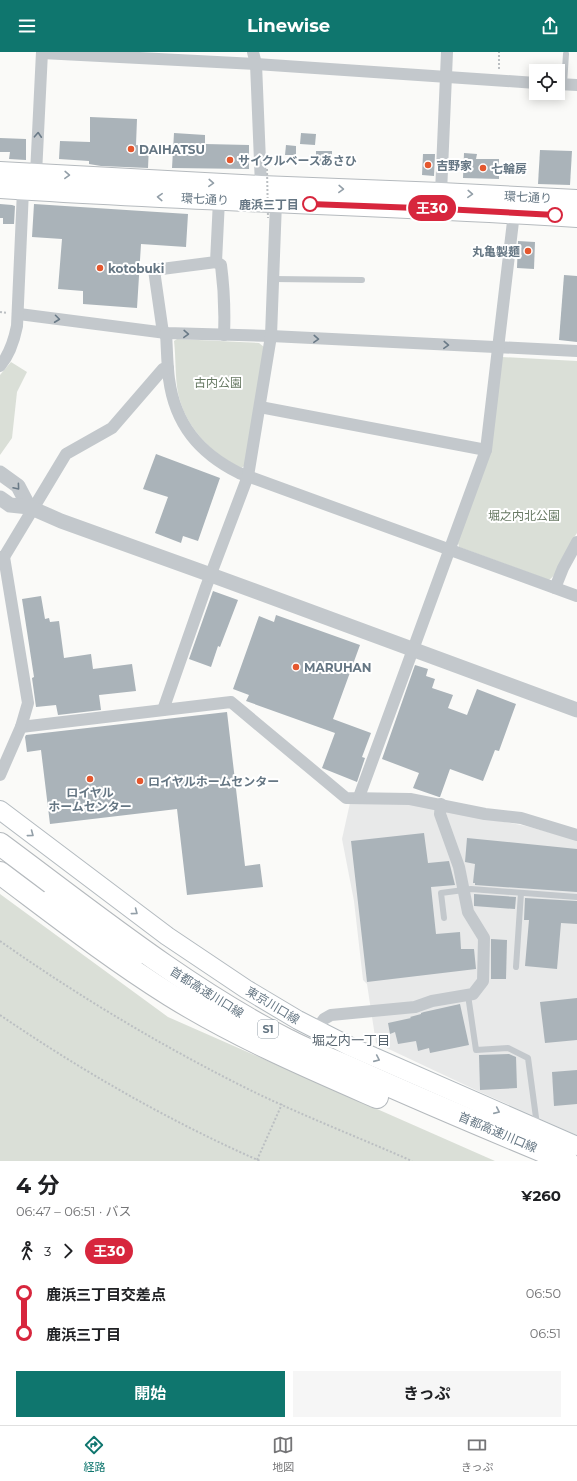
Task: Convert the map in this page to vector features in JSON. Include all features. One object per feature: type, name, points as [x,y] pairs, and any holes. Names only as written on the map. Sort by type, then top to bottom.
[{"type":"highway","points":[[0,828],[243,1015]]},
{"type":"highway","name":"首都高速川口線","points":[[0,844],[188,982],[243,1015],[288,1040],[344,1066],[416,1098],[567,1161]]},
{"type":"highway","name":"S1","points":[[0,867],[94,936],[119,962]]},
{"type":"highway","name":"首都高速川口線","points":[[0,873],[119,962],[171,996],[232,1031],[292,1060],[532,1161]]},
{"type":"main road","name":"環七通り","points":[[0,172],[36,174],[264,177],[442,193],[577,200]]},
{"type":"main road","name":"環七通り","points":[[0,188],[219,200],[272,210],[514,213],[577,217]]},
{"type":"main road","name":"東京川口線","points":[[0,810],[167,936],[246,989],[316,1030],[349,1046],[577,1146]]},
{"type":"main road","points":[[0,862],[182,990],[268,1038],[390,1095],[547,1161]]},
{"type":"street","points":[[36,174],[42,52],[529,82]]},
{"type":"street","points":[[253,52],[256,64],[264,177]]},
{"type":"street","points":[[442,193],[447,52]]},
{"type":"street","points":[[565,84],[577,85]]},
{"type":"street","points":[[0,366],[10,351],[15,339],[19,314],[23,190]]},
{"type":"street","points":[[216,262],[219,200]]},
{"type":"street","points":[[163,710],[248,476],[271,336],[273,279],[272,210]]},
{"type":"street","points":[[359,798],[486,450],[514,213]]},
{"type":"street","points":[[224,335],[225,306],[221,265],[216,262],[154,270],[165,333],[169,380],[178,412],[196,441],[210,456],[239,473],[577,596]]},
{"type":"street","points":[[19,314],[165,333],[271,336],[577,351]]},
{"type":"street","points":[[0,775],[21,727],[28,703],[2,557],[31,508],[66,454],[112,428],[163,369],[168,368]]},
{"type":"street","points":[[260,407],[486,450]]},
{"type":"street","points":[[0,473],[18,486],[31,508]]},
{"type":"street","points":[[0,498],[10,504],[31,508],[577,710]]},
{"type":"street","points":[[555,588],[563,568],[577,542]]},
{"type":"street","points":[[21,727],[231,702],[346,798],[410,799],[485,814],[520,818],[577,834]]},
{"type":"street","points":[[316,1030],[324,1019],[331,1015],[415,1007],[432,1001],[473,994],[483,981],[484,938],[468,912],[459,867],[440,814],[440,804]]},
{"type":"street","points":[[0,867],[25,880]]},
{"type":"lane","points":[[564,64],[566,54]]},
{"type":"lane","points":[[273,279],[362,280]]},
{"type":"lane","points":[[444,918],[441,893],[471,889],[577,897]]},
{"type":"lane","points":[[516,967],[521,893]]},
{"type":"lane","points":[[468,994],[476,1050],[508,1048],[528,1058],[537,1128]]},
{"type":"path","points":[[498,80],[500,52]]},
{"type":"path","points":[[264,177],[272,210]]},
{"type":"path","points":[[0,941],[79,995],[125,1023],[192,1060],[282,1104],[412,1161]]},
{"type":"path","points":[[0,1015],[66,1058],[129,1096],[177,1121],[259,1160],[282,1104]]},
{"type":"shaded area","points":[[350,803],[411,804],[526,826],[577,840],[577,1135],[480,1092],[376,1043],[367,984],[363,980],[354,901],[342,839]]},
{"type":"green space","name":"古内公園","points":[[177,339],[259,343],[264,347],[246,465],[241,468],[219,455],[201,438],[193,428],[181,405],[177,387],[174,341]]},
{"type":"green space","name":"堀之内北公園","points":[[502,357],[577,361],[577,533],[557,571],[549,580],[459,547],[458,543]]},
{"type":"green space","points":[[11,362],[27,372],[17,392],[12,438],[0,455],[0,375]]},
{"type":"green space","points":[[0,894],[168,1017],[495,1161],[0,1161]]},
{"type":"building","points":[[90,117],[137,119],[136,145],[149,146],[148,168],[101,166],[89,164],[89,161],[59,159],[60,141],[90,142]]},
{"type":"building","points":[[174,133],[205,135],[205,144],[249,145],[249,169],[172,168]]},
{"type":"building","points":[[301,133],[316,134],[315,145],[300,144]]},
{"type":"building","points":[[0,138],[26,139],[26,160],[9,159],[10,152],[0,152]]},
{"type":"building","points":[[286,145],[296,146],[296,155],[285,155]]},
{"type":"building","points":[[540,150],[572,151],[570,185],[538,184]]},
{"type":"building","points":[[316,151],[332,151],[332,165],[325,164],[325,167],[316,166]]},
{"type":"building","points":[[464,153],[477,154],[476,159],[499,159],[499,179],[463,178]]},
{"type":"building","points":[[423,154],[435,154],[434,176],[422,175]]},
{"type":"building","points":[[0,204],[15,206],[14,224],[3,224],[3,218],[0,218]]},
{"type":"building","name":"kotobuki","points":[[34,204],[188,214],[186,247],[141,244],[137,308],[83,304],[83,291],[58,289],[62,239],[32,237]]},
{"type":"building","points":[[518,241],[535,242],[534,269],[517,268]]},
{"type":"building","points":[[564,275],[577,276],[577,342],[559,340]]},
{"type":"building","points":[[156,454],[220,478],[198,541],[183,536],[181,543],[155,533],[168,497],[143,489]]},
{"type":"building","points":[[213,591],[238,600],[220,647],[218,646],[211,667],[189,659]]},
{"type":"building","points":[[41,596],[45,619],[49,618],[50,622],[59,621],[64,658],[91,654],[93,669],[132,664],[136,691],[99,695],[101,710],[58,715],[56,705],[36,707],[32,678],[34,677],[22,599]]},
{"type":"building","name":"MARUHAN","points":[[276,615],[360,645],[333,719],[371,733],[362,757],[365,758],[357,782],[322,768],[335,733],[246,701],[249,695],[233,689],[259,616],[274,622]]},
{"type":"building","points":[[415,665],[428,669],[426,676],[435,679],[432,688],[453,695],[448,708],[467,715],[477,689],[516,704],[499,751],[495,750],[483,781],[450,769],[439,797],[413,788],[419,773],[382,759]]},
{"type":"building","name":"ロイヤルホームセンター","points":[[227,712],[245,866],[260,864],[263,887],[187,895],[177,809],[50,824],[41,750],[27,752],[26,735]]},
{"type":"building","points":[[424,833],[428,863],[449,861],[455,885],[431,887],[436,934],[460,932],[461,949],[474,949],[476,969],[367,982],[351,841]]},
{"type":"building","points":[[467,838],[577,849],[577,892],[475,885],[475,883],[473,883],[475,864],[465,862]]},
{"type":"building","points":[[474,894],[516,897],[515,909],[474,906]]},
{"type":"building","points":[[525,898],[577,901],[577,924],[561,923],[557,969],[525,966],[529,920],[524,920]]},
{"type":"building","points":[[491,939],[507,940],[506,979],[491,979]]},
{"type":"building","points":[[577,998],[577,1040],[545,1043],[540,1002]]},
{"type":"building","points":[[460,1004],[469,1045],[430,1053],[429,1048],[418,1051],[416,1041],[398,1044],[395,1032],[390,1034],[388,1023],[411,1018],[410,1017],[424,1012]]},
{"type":"building","points":[[509,1054],[516,1057],[517,1088],[480,1090],[479,1055]]},
{"type":"building","points":[[577,1070],[577,1104],[554,1106],[552,1072]]},
{"type":"bus line","name":"王30","points":[[310,204],[555,215]]},
{"type":"place","name":"DAIHATSU","points":[[131,149]]},
{"type":"place","name":"サイクルベースあさひ","points":[[230,160]]},
{"type":"place","name":"吉野家","points":[[428,165]]},
{"type":"place","name":"七輪房","points":[[483,168]]},
{"type":"place","name":"鹿浜三丁目","points":[[310,204]]},
{"type":"place","name":"丸亀製麺","points":[[528,251]]},
{"type":"place","name":"kotobuki","points":[[100,268]]},
{"type":"place","name":"MARUHAN","points":[[296,667]]},
{"type":"place","name":"ロイヤル ホームセンター","points":[[90,779]]},
{"type":"place","name":"ロイヤルホームセンター","points":[[140,781]]},
{"type":"district","name":"堀之内一丁目","points":[[351,1040]]}]
